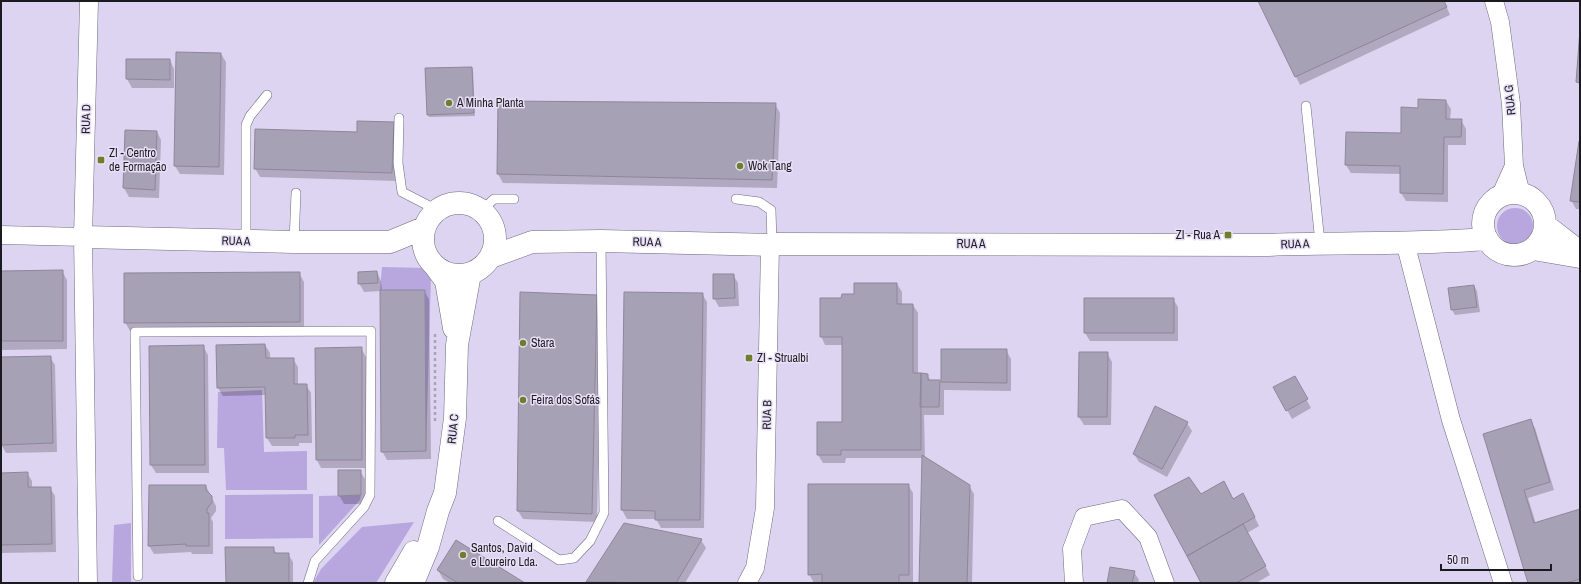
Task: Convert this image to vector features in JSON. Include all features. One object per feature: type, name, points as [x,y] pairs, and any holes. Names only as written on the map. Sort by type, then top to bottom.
[{"type":"street","name":"RUA D","points":[[88,1],[83,237],[88,583]]},
{"type":"street","name":"RUA G","points":[[1494,1],[1500,22],[1511,104],[1514,166],[1500,197]]},
{"type":"street","points":[[1514,166],[1521,194]]},
{"type":"street","points":[[1454,242],[1484,216],[1493,202],[1500,197],[1514,193],[1531,198],[1539,205],[1544,214],[1545,225],[1542,238],[1533,249],[1523,254],[1513,255],[1502,253],[1493,247],[1487,239],[1484,231],[1484,216]]},
{"type":"street","points":[[460,202],[472,204],[482,210],[490,218],[496,238],[491,257],[482,267],[470,274],[461,275],[442,271],[432,263],[424,250],[424,228],[429,218],[437,210],[448,204],[460,202]]},
{"type":"street","points":[[1545,225],[1580,252]]},
{"type":"street","name":"RUA A","points":[[83,237],[294,242],[390,242],[424,228]]},
{"type":"street","points":[[494,228],[532,242]]},
{"type":"street","points":[[1,235],[83,237]]},
{"type":"street","name":"RUA A","points":[[491,257],[532,242],[601,241],[771,244],[1268,245],[1454,242],[1487,239]]},
{"type":"street","name":"RUA A","points":[[390,242],[432,263]]},
{"type":"street","points":[[1405,242],[1451,420],[1503,583]]},
{"type":"street","name":"RUA B","points":[[747,583],[755,568],[765,508],[771,244]]},
{"type":"street","points":[[1533,249],[1580,257]]},
{"type":"street","name":"RUA C","points":[[432,263],[446,281],[457,345]]},
{"type":"street","name":"RUA C","points":[[413,583],[428,547],[438,511],[445,493],[455,418],[457,345],[470,274]]},
{"type":"street","points":[[1074,583],[1072,549],[1084,517],[1122,509],[1148,537],[1165,583]]},
{"type":"street","name":"RUA C","points":[[396,583],[438,511]]},
{"type":"lane","points":[[246,241],[246,125],[250,116],[267,95]]},
{"type":"lane","points":[[1306,106],[1320,243]]},
{"type":"lane","points":[[399,118],[398,163],[402,192],[437,210]]},
{"type":"lane","points":[[294,242],[296,193]]},
{"type":"lane","points":[[482,210],[494,199],[514,199]]},
{"type":"lane","points":[[736,199],[759,202],[771,210],[771,244]]},
{"type":"lane","points":[[498,521],[559,560],[574,558],[590,541],[604,513],[601,241]]},
{"type":"lane","points":[[138,576],[135,332],[371,331],[370,495],[364,507],[315,561],[308,583]]},
{"type":"path","points":[[435,324],[435,426]]},
{"type":"shaded area","points":[[1,1],[1580,1],[1580,583],[1,583]]},
{"type":"shaded area","points":[[1515,208],[1528,213],[1533,226],[1528,239],[1515,244],[1502,239],[1497,226],[1502,213]]},
{"type":"shaded area","points":[[382,267],[424,268],[429,271],[431,275],[426,451],[425,290],[380,290]]},
{"type":"shaded area","points":[[262,390],[264,452],[307,451],[307,490],[226,490],[224,448],[217,448],[218,392]]},
{"type":"shaded area","points":[[313,494],[313,538],[225,539],[225,495]]},
{"type":"shaded area","points":[[361,495],[360,500],[319,545],[319,496]]},
{"type":"shaded area","points":[[414,522],[376,583],[313,583],[321,569],[362,527]]},
{"type":"shaded area","points":[[131,523],[131,583],[112,583],[114,525]]},
{"type":"building","points":[[1258,1],[1444,1],[1447,7],[1295,77]]},
{"type":"building","points":[[1580,30],[1580,83],[1576,82]]},
{"type":"building","points":[[176,52],[221,53],[219,167],[174,166]]},
{"type":"building","points":[[126,59],[170,59],[170,80],[126,79]]},
{"type":"building","points":[[472,67],[474,113],[427,115],[425,68]]},
{"type":"building","points":[[1418,99],[1446,100],[1446,119],[1462,119],[1461,137],[1444,137],[1443,194],[1400,193],[1400,166],[1345,165],[1346,132],[1401,133],[1401,107],[1418,108]]},
{"type":"building","points":[[498,101],[776,103],[772,180],[497,174]]},
{"type":"building","points":[[357,121],[394,122],[392,173],[254,169],[255,129],[357,132]]},
{"type":"building","points":[[125,130],[157,131],[155,190],[123,188]]},
{"type":"building","points":[[1580,141],[1580,202],[1570,201]]},
{"type":"building","points":[[63,270],[63,341],[1,341],[1,271]]},
{"type":"building","points":[[377,271],[378,283],[358,284],[358,272]]},
{"type":"building","points":[[300,272],[300,322],[124,323],[124,273]]},
{"type":"building","points":[[713,274],[734,274],[735,298],[713,299]]},
{"type":"building","points":[[854,283],[897,283],[897,304],[913,304],[913,373],[921,373],[921,450],[841,450],[841,455],[817,455],[817,422],[842,422],[842,337],[820,337],[820,298],[841,298],[842,294],[854,294]]},
{"type":"building","points":[[1474,285],[1477,307],[1451,310],[1448,288]]},
{"type":"building","points":[[380,290],[425,290],[426,451],[381,452]]},
{"type":"building","points":[[520,292],[597,295],[592,514],[517,511]]},
{"type":"building","points":[[624,292],[703,293],[700,520],[655,520],[655,511],[621,510]]},
{"type":"building","points":[[1084,298],[1174,298],[1174,333],[1084,333]]},
{"type":"building","points":[[265,344],[266,358],[294,358],[294,384],[307,384],[308,435],[295,435],[295,438],[266,438],[265,387],[217,388],[216,345]]},
{"type":"building","points":[[204,345],[205,465],[150,465],[149,346]]},
{"type":"building","points":[[362,347],[362,460],[316,460],[315,348]]},
{"type":"building","points":[[941,349],[1007,349],[1007,383],[941,382]]},
{"type":"building","points":[[1079,352],[1108,352],[1107,417],[1078,417]]},
{"type":"building","points":[[51,356],[53,443],[1,445],[1,357]]},
{"type":"building","points":[[921,373],[928,374],[928,380],[940,380],[939,407],[920,407]]},
{"type":"building","points":[[1295,376],[1308,399],[1286,411],[1273,387]]},
{"type":"building","points":[[1155,406],[1188,422],[1162,469],[1133,454]]},
{"type":"building","points":[[1531,419],[1550,482],[1524,490],[1534,523],[1580,509],[1580,579],[1566,583],[1528,583],[1483,434]]},
{"type":"building","points":[[922,455],[970,485],[967,583],[919,583]]},
{"type":"building","points":[[338,470],[361,470],[361,495],[338,496]]},
{"type":"building","points":[[28,472],[28,487],[51,487],[52,544],[1,545],[1,473]]},
{"type":"building","points":[[1189,477],[1201,494],[1224,481],[1233,499],[1243,493],[1255,517],[1187,556],[1154,495]]},
{"type":"building","points":[[808,484],[909,484],[909,575],[899,575],[899,583],[822,583],[822,574],[808,575]]},
{"type":"building","points":[[149,485],[206,485],[206,490],[212,496],[212,502],[207,509],[207,513],[209,513],[209,546],[186,546],[186,544],[148,546]]},
{"type":"building","points":[[624,523],[702,539],[676,583],[586,582]]},
{"type":"building","points":[[1243,524],[1266,566],[1236,583],[1201,583],[1187,556]]},
{"type":"building","name":"Santos, David e Loureiro Lda.","points":[[456,540],[525,583],[458,583],[437,570]]},
{"type":"building","points":[[225,547],[274,547],[274,553],[289,553],[289,583],[226,583]]},
{"type":"building","points":[[1110,567],[1135,571],[1132,583],[1107,583]]},
{"type":"place","name":"A Minha Planta","points":[[449,103]]},
{"type":"place","name":"ZI - Centro de Formação","points":[[101,160]]},
{"type":"place","name":"Wok Tang","points":[[740,166]]},
{"type":"place","name":"ZI - Rua A","points":[[1228,235]]},
{"type":"place","name":"Stara","points":[[523,343]]},
{"type":"place","name":"ZI - Strualbi","points":[[749,358]]},
{"type":"place","name":"Feira dos Sofás","points":[[523,400]]},
{"type":"place","name":"Santos, David e Loureiro Lda.","points":[[463,555]]}]
